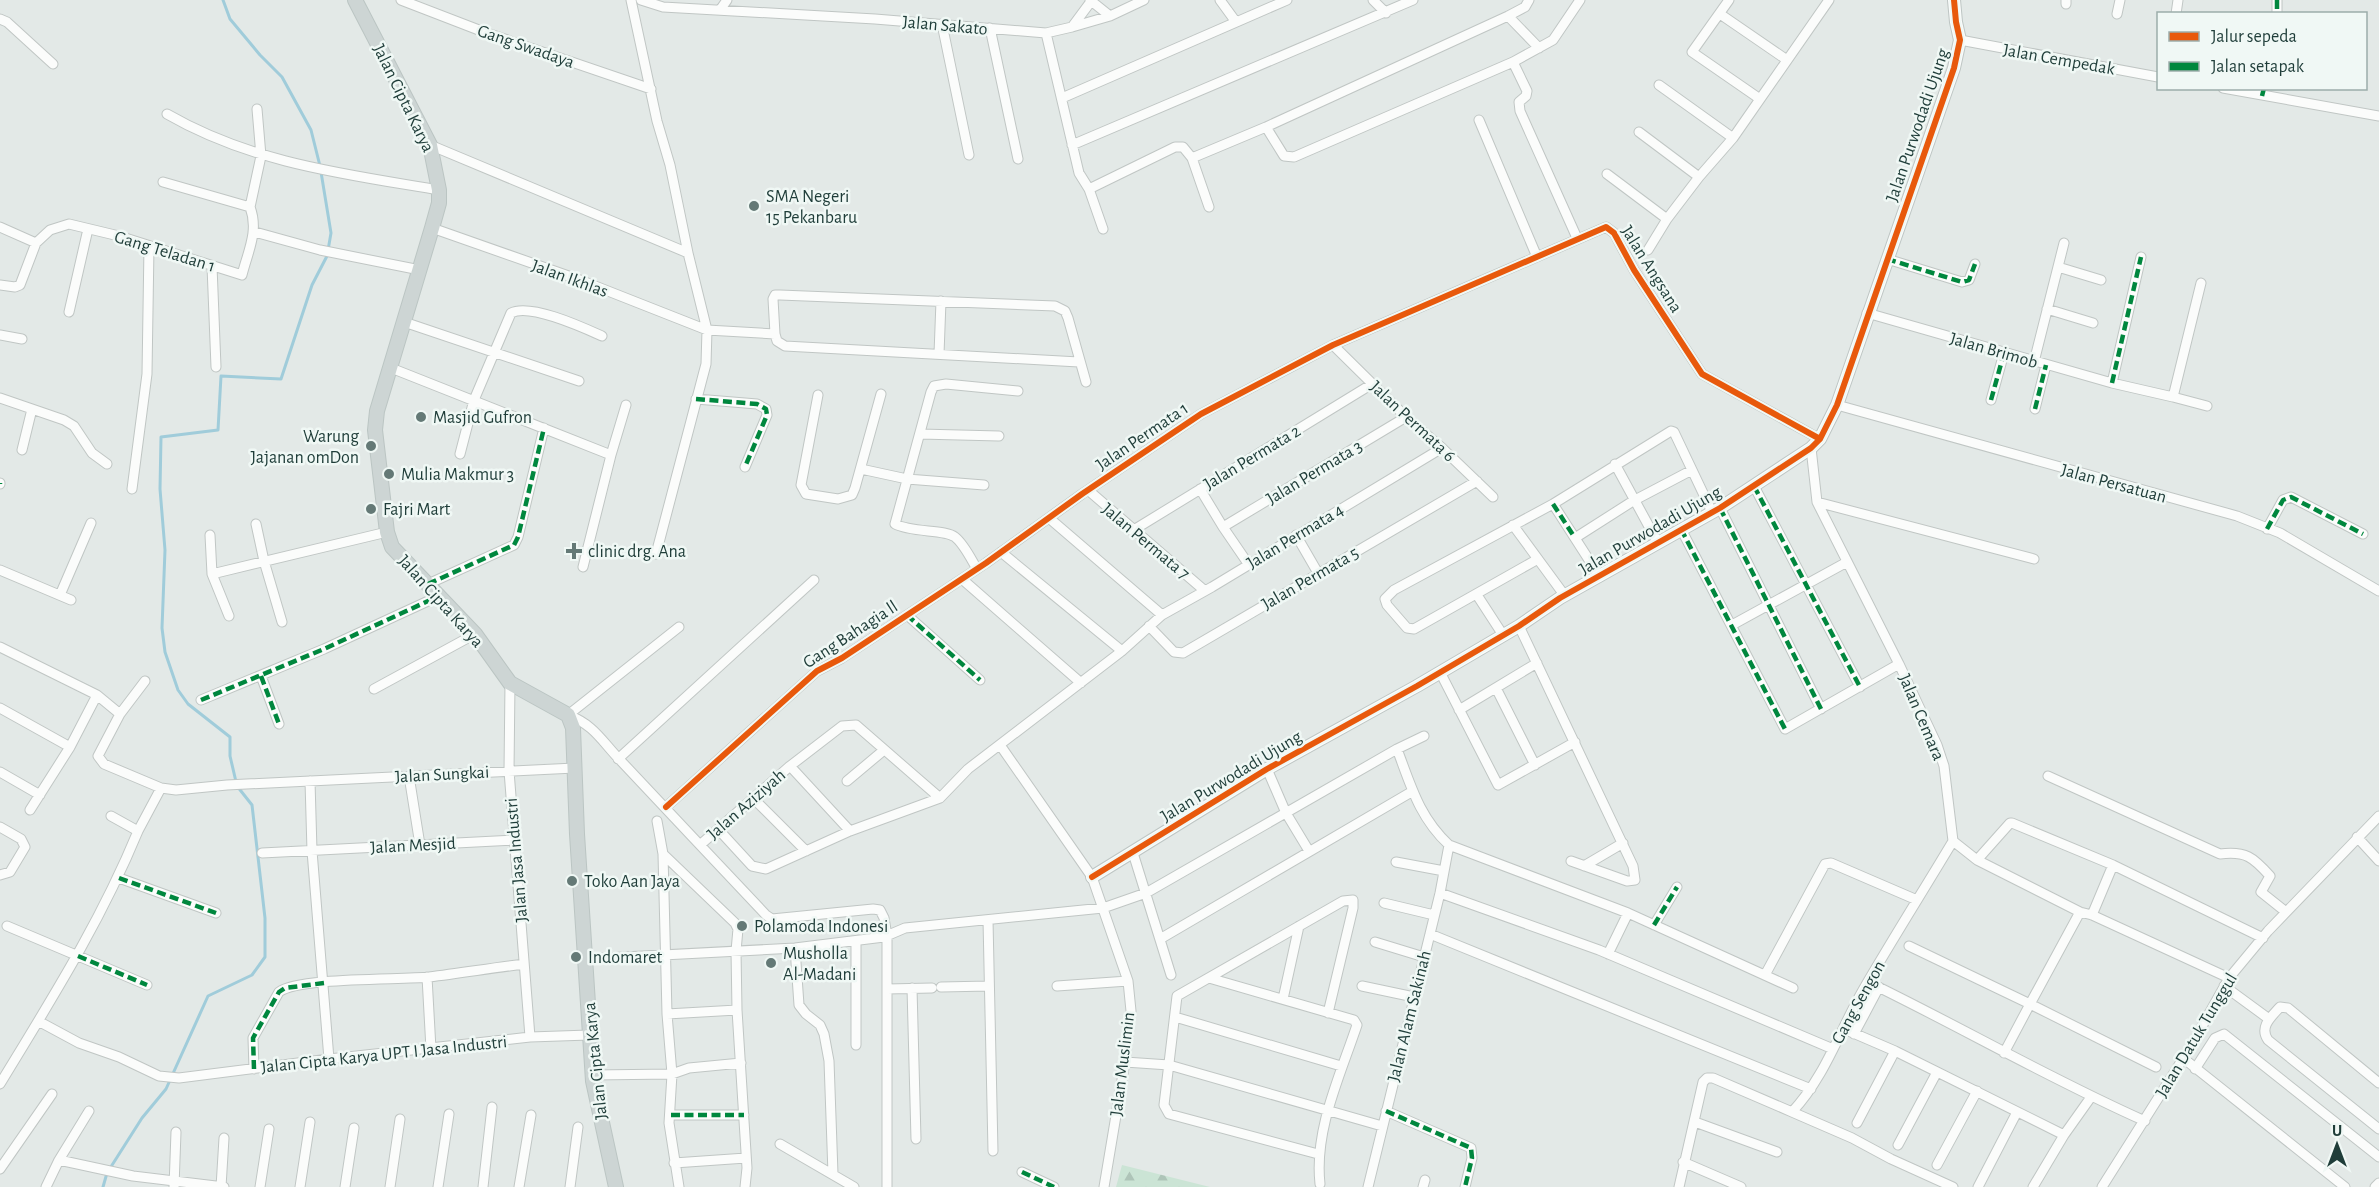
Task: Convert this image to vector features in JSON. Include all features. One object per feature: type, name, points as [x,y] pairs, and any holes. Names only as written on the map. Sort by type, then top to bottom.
[{"type":"main road","name":"Jalan Cipta Karya","points":[[355,0],[430,145],[439,190],[439,202],[432,228],[377,411],[375,430],[387,532],[392,547],[474,634],[510,683],[568,715],[573,728],[589,1035],[593,1075],[607,1154],[616,1187]]},
{"type":"street","name":"Gang Swadaya","points":[[401,0],[484,32],[651,89]]},
{"type":"street","points":[[631,0],[657,121],[670,165],[688,254],[707,330],[706,364],[656,554]]},
{"type":"street","name":"Jalan Sakato","points":[[641,0],[663,7],[942,24],[1046,33],[1110,16],[1144,0]]},
{"type":"street","points":[[678,8],[685,0]]},
{"type":"street","points":[[720,10],[727,0]]},
{"type":"street","points":[[1072,27],[1091,0],[1110,16]]},
{"type":"street","points":[[1220,0],[1236,22]]},
{"type":"street","points":[[1062,98],[1287,0]]},
{"type":"street","points":[[1372,0],[1386,13]]},
{"type":"street","points":[[1072,145],[1413,0]]},
{"type":"street","points":[[1266,127],[1284,156],[1294,157],[1513,62],[1539,48],[1553,40],[1580,0]]},
{"type":"street","points":[[1729,0],[1692,52],[1760,99]]},
{"type":"street","points":[[1648,250],[1666,219],[1732,138],[1829,0]]},
{"type":"street","name":"Jalan Purwodadi Ujung","points":[[1092,877],[1267,769],[1440,672],[1565,596],[1716,510],[1816,444],[1837,405],[1954,68],[1960,40],[1954,0]]},
{"type":"street","points":[[2117,14],[2120,0]]},
{"type":"street","points":[[1192,158],[1266,127],[1508,16],[1524,2]]},
{"type":"street","points":[[1720,14],[1787,60]]},
{"type":"street","points":[[1508,16],[1539,48]]},
{"type":"street","points":[[0,19],[7,22],[53,64]]},
{"type":"street","points":[[942,24],[969,155]]},
{"type":"street","points":[[990,28],[1018,159]]},
{"type":"street","points":[[1046,33],[1079,173],[1089,189],[1103,229]]},
{"type":"street","name":"Jalan Cempedak","points":[[1960,40],[2157,77]]},
{"type":"street","points":[[1513,62],[1527,91],[1526,96],[1519,102],[1520,111],[1577,238]]},
{"type":"street","points":[[1659,85],[1732,138]]},
{"type":"street","points":[[2243,90],[2379,116]]},
{"type":"street","points":[[257,109],[261,156],[249,207],[255,232],[320,250],[420,270]]},
{"type":"street","points":[[167,114],[261,156],[312,169],[439,190]]},
{"type":"street","points":[[1479,120],[1537,257]]},
{"type":"street","points":[[1640,132],[1699,177]]},
{"type":"street","points":[[430,145],[688,254]]},
{"type":"street","points":[[1089,189],[1175,147],[1183,147],[1192,158],[1209,207]]},
{"type":"street","points":[[1607,174],[1666,219]]},
{"type":"street","points":[[164,182],[249,207]]},
{"type":"street","name":"Gang Teladan 1","points":[[36,243],[50,230],[69,224],[242,275],[255,232]]},
{"type":"street","points":[[0,227],[36,243],[20,285],[15,287],[0,285]]},
{"type":"street","name":"Jalan Angsana","points":[[1333,345],[1606,227],[1614,232],[1634,270],[1702,374],[1816,444]]},
{"type":"street","name":"Jalan Ikhlas","points":[[432,228],[580,280],[707,330],[775,334]]},
{"type":"street","points":[[69,312],[88,229]]},
{"type":"street","points":[[2034,362],[2064,243]]},
{"type":"street","points":[[132,489],[147,374],[149,246]]},
{"type":"street","points":[[2116,385],[2141,257]]},
{"type":"street","points":[[1887,259],[1962,282],[1969,280],[1975,264]]},
{"type":"street","points":[[212,266],[216,367]]},
{"type":"street","points":[[2058,267],[2101,280]]},
{"type":"street","points":[[2173,397],[2201,283]]},
{"type":"street","points":[[1079,362],[785,346],[777,341],[775,334],[773,299],[775,295],[791,294],[1060,308],[1065,311],[1068,318],[1086,382]]},
{"type":"street","points":[[939,354],[941,301]]},
{"type":"street","points":[[459,454],[474,400],[511,313],[521,309],[568,321],[602,336]]},
{"type":"street","points":[[2048,309],[2093,323]]},
{"type":"street","name":"Jalan Brimob","points":[[1868,313],[2116,385],[2207,406]]},
{"type":"street","points":[[404,322],[579,381]]},
{"type":"street","points":[[0,334],[22,339]]},
{"type":"street","name":"Jalan Permata 6","points":[[1333,345],[1406,417],[1493,497]]},
{"type":"street","name":"Jalan Permata 1","points":[[977,569],[1088,490],[1201,414],[1333,345]]},
{"type":"street","points":[[1991,400],[2004,353]]},
{"type":"street","points":[[2036,409],[2046,365]]},
{"type":"street","points":[[391,368],[611,455]]},
{"type":"street","name":"Jalan Permata 2","points":[[1132,531],[1372,384]]},
{"type":"street","points":[[977,569],[955,537],[940,532],[906,530],[895,524],[931,392],[937,385],[1018,391]]},
{"type":"street","points":[[818,395],[801,481],[802,490],[806,494],[845,498],[852,495],[861,470],[881,394]]},
{"type":"street","points":[[0,398],[64,420],[74,426],[92,453],[107,464]]},
{"type":"street","points":[[696,399],[757,404],[766,409],[766,415],[745,467]]},
{"type":"street","points":[[583,567],[626,405]]},
{"type":"street","name":"Jalan Persatuan","points":[[1837,405],[2237,516],[2280,533],[2379,591]]},
{"type":"street","points":[[22,450],[32,408]]},
{"type":"street","name":"Jalan Permata 3","points":[[1222,527],[1406,417]]},
{"type":"street","points":[[428,584],[514,545],[518,537],[544,428]]},
{"type":"street","points":[[1538,559],[1477,595],[1410,629],[1394,613],[1385,599],[1394,590],[1553,504],[1672,431],[1768,605],[1821,709]]},
{"type":"street","points":[[920,434],[999,436]]},
{"type":"street","name":"Jalan Cemara","points":[[1816,444],[1817,502],[1899,664],[1944,766],[1953,841]]},
{"type":"street","name":"Jalan Permata 4","points":[[939,798],[968,769],[1122,651],[1162,615],[1442,448]]},
{"type":"street","points":[[1615,465],[1658,543]]},
{"type":"street","points":[[861,470],[908,479],[984,485]]},
{"type":"street","points":[[1575,538],[1634,501],[1692,470]]},
{"type":"street","name":"Jalan Permata 5","points":[[1149,626],[1174,652],[1183,653],[1477,481]]},
{"type":"street","points":[[1754,486],[1860,687]]},
{"type":"street","points":[[1200,489],[1222,527],[1249,565]]},
{"type":"street","name":"Jalan Permata 7","points":[[1088,490],[1132,531],[1205,591]]},
{"type":"street","points":[[2267,529],[2283,500],[2291,497],[2362,534]]},
{"type":"street","points":[[1817,502],[2034,559]]},
{"type":"street","points":[[1553,504],[1600,577]]},
{"type":"street","points":[[1049,518],[1162,615]]},
{"type":"street","points":[[60,595],[91,523]]},
{"type":"street","points":[[256,524],[282,622]]},
{"type":"street","points":[[1513,525],[1565,596]]},
{"type":"street","points":[[1681,529],[1785,729],[1899,664]]},
{"type":"street","points":[[213,573],[387,532]]},
{"type":"street","points":[[210,535],[213,573],[229,616]]},
{"type":"street","points":[[1296,535],[1318,573]]},
{"type":"street","points":[[1001,552],[1122,651]]},
{"type":"street","points":[[1732,625],[1847,562]]},
{"type":"street","name":"Gang Bahagia ll","points":[[666,807],[817,671],[977,569]]},
{"type":"street","points":[[0,570],[71,600]]},
{"type":"street","points":[[962,579],[1081,683]]},
{"type":"street","points":[[618,759],[814,580]]},
{"type":"street","points":[[1477,595],[1503,635]]},
{"type":"street","points":[[201,700],[324,649],[439,596]]},
{"type":"street","points":[[907,615],[980,680]]},
{"type":"street","points":[[1519,626],[1623,843],[1635,879],[1632,881],[1571,861]]},
{"type":"street","points":[[568,715],[679,627]]},
{"type":"street","points":[[374,689],[474,634]]},
{"type":"street","points":[[0,647],[97,695],[120,714]]},
{"type":"street","points":[[1459,710],[1537,663]]},
{"type":"street","points":[[1440,672],[1498,785],[1575,742]]},
{"type":"street","points":[[261,676],[279,724]]},
{"type":"street","points":[[0,1084],[40,1022],[78,956],[119,878],[138,831],[161,788],[104,764],[99,759],[98,753],[120,714],[146,681]]},
{"type":"street","name":"Jalan Jasa Industri","points":[[510,683],[509,771],[530,1037]]},
{"type":"street","points":[[1496,688],[1535,765]]},
{"type":"street","points":[[30,810],[70,747],[97,695]]},
{"type":"street","points":[[0,708],[70,747]]},
{"type":"street","name":"Jalan Aziziyah","points":[[568,715],[582,720],[597,732],[618,759],[666,807],[699,845],[790,766],[842,726],[856,725],[939,798]]},
{"type":"street","points":[[586,959],[795,948],[887,936],[905,928],[1103,908],[1146,893],[1397,749],[1424,736]]},
{"type":"street","points":[[1000,745],[1092,877],[1103,908]]},
{"type":"street","points":[[1397,749],[1421,812],[1439,836],[1449,845],[1628,913],[1793,988]]},
{"type":"street","points":[[848,781],[884,750]]},
{"type":"street","points":[[790,766],[850,831]]},
{"type":"street","name":"Jalan Sungkai","points":[[161,788],[176,790],[226,785],[575,768]]},
{"type":"street","points":[[1267,769],[1286,813],[1310,851]]},
{"type":"street","points":[[0,772],[40,795]]},
{"type":"street","points":[[409,776],[420,845]]},
{"type":"street","points":[[2048,776],[2220,854],[2238,852],[2255,859],[2270,876],[2261,892],[2286,912]]},
{"type":"street","points":[[310,781],[312,851],[329,1059]]},
{"type":"street","points":[[1160,939],[1413,791]]},
{"type":"street","points":[[753,798],[806,851]]},
{"type":"street","points":[[718,829],[752,866],[766,869],[850,831],[939,798]]},
{"type":"street","points":[[111,816],[138,831]]},
{"type":"street","name":"Jalan Datuk Tunggul","points":[[2102,1187],[2145,1121],[2226,982],[2286,912],[2379,816]]},
{"type":"street","points":[[657,821],[663,854],[667,1014],[672,1074],[669,1123],[679,1187]]},
{"type":"street","points":[[1977,860],[2012,823],[2113,865],[2263,938]]},
{"type":"street","points":[[0,827],[21,839],[25,847],[10,872],[0,875]]},
{"type":"street","points":[[2357,837],[2379,861]]},
{"type":"street","name":"Jalan Mesjid","points":[[262,854],[514,840]]},
{"type":"street","points":[[1953,841],[1977,860],[2226,982],[2269,1019]]},
{"type":"street","name":"Gang Sengon","points":[[1795,1108],[1811,1089],[1868,982],[1953,841]]},
{"type":"street","points":[[1584,866],[1623,843]]},
{"type":"street","points":[[699,845],[772,919],[880,910],[887,936],[887,1187]]},
{"type":"street","name":"Jalan Alam Sakinah","points":[[1368,1187],[1440,893],[1449,845]]},
{"type":"street","points":[[1133,853],[1171,975]]},
{"type":"street","points":[[663,854],[735,923],[738,929],[737,1010],[746,1158],[745,1187]]},
{"type":"street","points":[[1396,862],[1444,871]]},
{"type":"street","points":[[1765,975],[1826,864],[1831,863],[1917,900]]},
{"type":"street","points":[[2092,915],[2113,865]]},
{"type":"street","points":[[119,878],[216,913]]},
{"type":"street","points":[[1654,925],[1677,887]]},
{"type":"street","points":[[1440,893],[1608,954],[1833,1049]]},
{"type":"street","points":[[1318,1154],[1170,1114],[1164,1105],[1177,996],[1343,901],[1354,901],[1328,1013]]},
{"type":"street","points":[[1384,903],[1434,915]]},
{"type":"street","name":"Jalan Muslimin","points":[[1103,908],[1128,981],[1131,1011],[1125,1062],[1104,1187]]},
{"type":"street","points":[[2004,1053],[2080,912]]},
{"type":"street","points":[[1608,954],[1628,913]]},
{"type":"street","points":[[988,920],[993,1151]]},
{"type":"street","points":[[7,926],[147,985]]},
{"type":"street","points":[[1283,999],[1299,926]]},
{"type":"street","points":[[1430,934],[1811,1089]]},
{"type":"street","points":[[856,941],[856,1045]]},
{"type":"street","points":[[1375,942],[1424,957]]},
{"type":"street","points":[[1909,946],[2156,1067]]},
{"type":"street","points":[[795,948],[799,1005],[820,1025],[829,1061],[833,1174]]},
{"type":"street","points":[[254,1069],[253,1038],[279,993],[285,988],[324,982],[427,977],[524,964]]},
{"type":"street","points":[[427,977],[432,1049]]},
{"type":"street","points":[[1209,978],[1354,1020],[1357,1025],[1341,1066],[1318,1154],[1320,1184]]},
{"type":"street","points":[[1057,986],[1128,981]]},
{"type":"street","points":[[1868,982],[2091,1097],[2145,1121]]},
{"type":"street","points":[[887,989],[989,986]]},
{"type":"street","points":[[1362,986],[1414,997]]},
{"type":"street","points":[[1854,1034],[1880,987]]},
{"type":"street","points":[[912,988],[916,1139]]},
{"type":"street","points":[[2379,1083],[2288,1008],[2280,1007],[2269,1019],[2265,1032],[2268,1040],[2379,1129]]},
{"type":"street","points":[[667,1014],[737,1010]]},
{"type":"street","points":[[1175,1017],[1341,1066]]},
{"type":"street","name":"Jalan Cipta Karya UPT I Jasa Industri","points":[[40,1022],[79,1043],[119,1057],[159,1076],[179,1078],[530,1037],[589,1035]]},
{"type":"street","points":[[1844,1029],[1977,1091],[2064,1135]]},
{"type":"street","points":[[2195,1069],[2215,1038],[2224,1034],[2379,1157]]},
{"type":"street","points":[[1857,1123],[1895,1052]]},
{"type":"street","points":[[2183,1058],[2345,1187]]},
{"type":"street","points":[[1125,1062],[1169,1065],[1383,1126]]},
{"type":"street","points":[[593,1075],[672,1074],[690,1068],[741,1063]]},
{"type":"street","points":[[1898,1145],[1937,1072]]},
{"type":"street","points":[[1679,1187],[1703,1082],[1707,1078],[1713,1078],[1795,1108],[1891,1159],[1953,1187]]},
{"type":"street","points":[[1937,1165],[1977,1091]]},
{"type":"street","points":[[0,1169],[52,1094]]},
{"type":"street","points":[[2032,1187],[2091,1097]]},
{"type":"street","points":[[483,1187],[492,1107]]},
{"type":"street","points":[[46,1187],[59,1160],[89,1111]]},
{"type":"street","points":[[1386,1111],[1471,1148],[1472,1158],[1465,1187]]},
{"type":"street","points":[[1978,1187],[2017,1112]]},
{"type":"street","points":[[438,1187],[449,1114]]},
{"type":"street","points":[[519,1187],[531,1115]]},
{"type":"street","points":[[671,1115],[744,1115]]},
{"type":"street","points":[[390,1187],[400,1119]]},
{"type":"street","points":[[300,1187],[310,1122]]},
{"type":"street","points":[[1695,1122],[1777,1152]]},
{"type":"street","points":[[570,1187],[578,1127]]},
{"type":"street","points":[[260,1187],[269,1128]]},
{"type":"street","points":[[345,1187],[354,1128]]},
{"type":"street","points":[[174,1184],[176,1132]]},
{"type":"street","points":[[59,1160],[174,1184],[222,1187],[224,1138]]},
{"type":"street","points":[[780,1144],[854,1187]]},
{"type":"street","points":[[674,1163],[746,1158]]},
{"type":"street","points":[[1683,1162],[1741,1187]]},
{"type":"street","points":[[1022,1172],[1054,1187]]},
{"type":"street","points":[[132,1187],[134,1176]]},
{"type":"street","points":[[2375,1187],[2379,1183]]},
{"type":"green space","points":[[1122,1165],[1210,1187],[1116,1187]]},
{"type":"waterway","points":[[223,0],[230,19],[282,77],[311,130],[320,166]]},
{"type":"waterway","points":[[103,1187],[107,1173],[142,1118],[166,1089],[208,996],[252,975],[265,957],[265,918],[252,805],[237,786],[230,756],[230,737],[188,704],[178,690],[165,652],[162,628],[165,550],[160,489],[161,437],[218,430],[221,376],[281,379],[312,285],[327,256],[331,233],[321,172]]},
{"type":"marked path","points":[[2277,0],[2277,12]]},
{"type":"marked path","points":[[2262,96],[2264,90]]},
{"type":"marked path","points":[[2112,383],[2141,257]]},
{"type":"marked path","points":[[1887,259],[1962,282],[1969,280],[1975,264]]},
{"type":"marked path","points":[[1991,400],[2004,353]]},
{"type":"marked path","points":[[2035,409],[2046,365]]},
{"type":"marked path","points":[[696,399],[757,404],[766,409],[767,415],[745,467]]},
{"type":"marked path","points":[[428,584],[514,545],[518,537],[544,428]]},
{"type":"marked path","points":[[1754,486],[1860,687]]},
{"type":"marked path","points":[[2267,529],[2283,500],[2291,497],[2363,534]]},
{"type":"marked path","points":[[1553,504],[1575,538]]},
{"type":"marked path","points":[[1720,508],[1821,709]]},
{"type":"marked path","points":[[1681,529],[1785,729]]},
{"type":"marked path","points":[[201,700],[324,649],[439,596]]},
{"type":"marked path","points":[[907,615],[980,680]]},
{"type":"marked path","points":[[261,676],[279,724]]},
{"type":"marked path","points":[[119,878],[216,913]]},
{"type":"marked path","points":[[1654,925],[1677,887]]},
{"type":"marked path","points":[[78,956],[147,985]]},
{"type":"marked path","points":[[254,1069],[253,1038],[279,992],[285,988],[324,983]]},
{"type":"marked path","points":[[1386,1111],[1471,1148],[1472,1158],[1465,1187]]},
{"type":"marked path","points":[[671,1115],[744,1115]]},
{"type":"marked path","points":[[1022,1172],[1054,1187]]},
{"type":"cycle path","points":[[1092,877],[1267,769],[1417,686],[1519,626],[1560,598],[1720,508],[1811,448],[1820,439],[1837,405],[1954,68],[1960,40],[1954,0]]},
{"type":"cycle path","points":[[666,807],[817,671],[842,658],[986,563],[1082,494],[1201,414],[1333,345],[1606,227],[1614,233],[1634,270],[1702,374],[1820,439]]},
{"type":"place","name":"SMA Negeri 15 Pekanbaru","points":[[754,206]]},
{"type":"place","name":"Masjid Gufron","points":[[421,417]]},
{"type":"place","name":"Warung Jajanan omDon","points":[[371,446]]},
{"type":"place","name":"Mulia Makmur 3","points":[[389,474]]},
{"type":"place","name":"Fajri Mart","points":[[371,509]]},
{"type":"place","name":"clinic drg. Ana","points":[[574,551]]},
{"type":"place","name":"Toko Aan Jaya","points":[[572,881]]},
{"type":"place","name":"Polamoda Indonesi","points":[[742,926]]},
{"type":"place","name":"Indomaret","points":[[576,957]]},
{"type":"place","name":"Musholla Al-Madani","points":[[771,963]]}]
